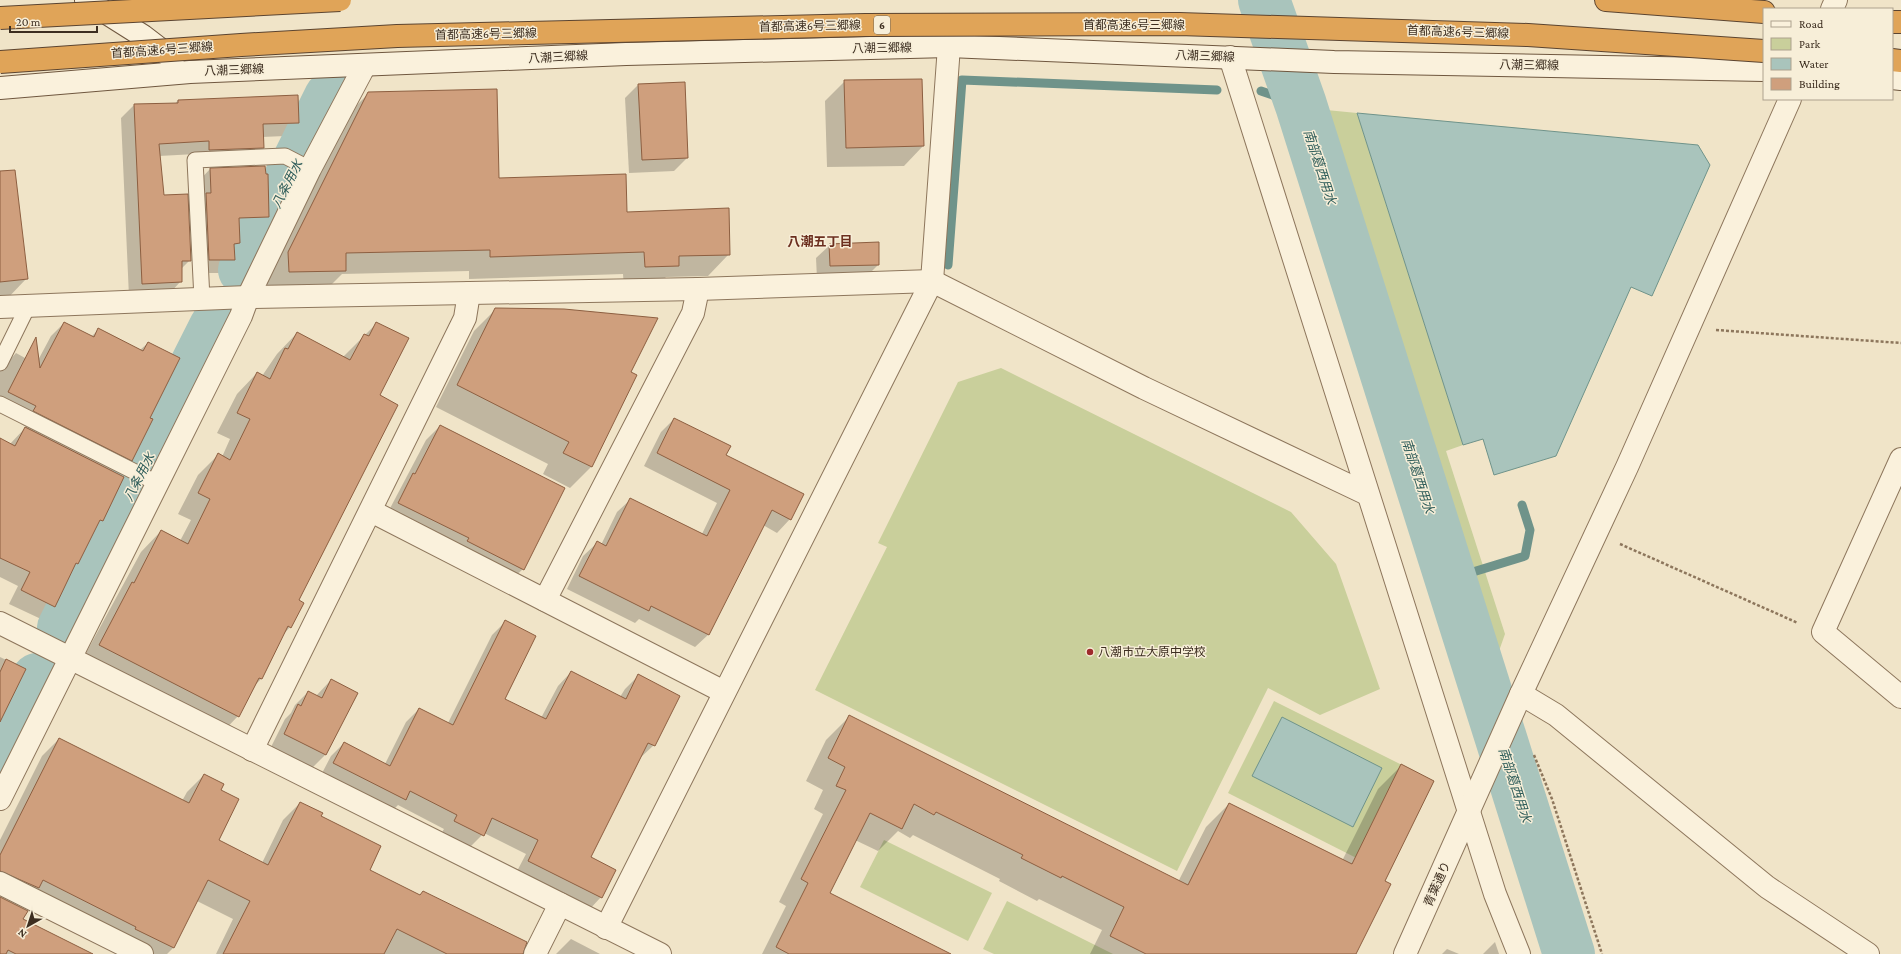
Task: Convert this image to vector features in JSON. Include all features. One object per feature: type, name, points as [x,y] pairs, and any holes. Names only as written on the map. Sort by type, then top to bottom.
[{"type":"highway","points":[[0,18],[340,0]]},
{"type":"highway","points":[[1606,0],[1763,12]]},
{"type":"highway","name":"首都高速6号三郷線","points":[[0,62],[240,45],[397,36],[865,25],[1179,24],[1504,34],[1763,51]]},
{"type":"street","points":[[86,0],[143,36],[190,72]]},
{"type":"street","points":[[606,928],[932,281],[949,46]]},
{"type":"street","name":"八潮三郷線","points":[[0,88],[190,72],[626,54],[949,46],[1334,62],[1763,70]]},
{"type":"street","points":[[1230,57],[1367,494],[1495,894],[1519,954]]},
{"type":"street","points":[[0,799],[241,316],[248,297],[310,169],[365,65]]},
{"type":"street","name":"青葉通り","points":[[1405,954],[1521,694],[1627,468],[1790,100]]},
{"type":"street","points":[[0,307],[248,297],[698,289],[932,281],[1144,388],[1367,494]]},
{"type":"street","points":[[545,600],[693,313],[698,289]]},
{"type":"street","points":[[252,750],[465,318],[469,293]]},
{"type":"street","points":[[1901,459],[1823,632],[1901,697]]},
{"type":"street","points":[[371,510],[724,692]]},
{"type":"street","points":[[0,623],[660,954]]},
{"type":"street","points":[[1521,694],[1556,715],[1767,887],[1868,954]]},
{"type":"street","points":[[0,883],[142,954]]},
{"type":"street","points":[[535,954],[560,904]]},
{"type":"lane","points":[[202,299],[195,160],[285,156],[310,169]]},
{"type":"lane","points":[[0,363],[28,306]]},
{"type":"lane","points":[[0,404],[158,483]]},
{"type":"path","points":[[1715,330],[1901,343]]},
{"type":"path","points":[[1618,543],[1805,626],[1823,632]]},
{"type":"path","points":[[1534,755],[1552,799],[1602,954]]},
{"type":"green space","points":[[1316,109],[1357,113],[1463,445],[1446,451],[1505,634],[1494,665]]},
{"type":"green space","points":[[1001,368],[1291,512],[1336,564],[1380,689],[1320,715],[1268,688],[1177,871],[815,690],[887,547],[878,543],[958,382]]},
{"type":"green space","points":[[1274,701],[1434,781],[1388,874],[1228,793]]},
{"type":"green space","points":[[884,840],[992,893],[968,941],[860,887]]},
{"type":"green space","points":[[1007,901],[1113,954],[994,954],[983,949]]},
{"type":"water","points":[[1357,113],[1698,145],[1710,165],[1652,296],[1631,287],[1556,456],[1494,475],[1483,439],[1463,445]]},
{"type":"water","points":[[1282,717],[1382,768],[1353,827],[1252,776]]},
{"type":"building","points":[[922,79],[924,146],[846,148],[844,80]]},
{"type":"building","points":[[685,82],[688,158],[642,160],[638,84]]},
{"type":"building","points":[[497,89],[499,178],[626,174],[627,212],[729,208],[730,255],[679,256],[679,266],[645,267],[644,252],[490,257],[490,250],[346,253],[346,271],[289,272],[288,252],[368,92]]},
{"type":"building","points":[[298,95],[299,123],[263,124],[264,148],[209,150],[209,141],[159,144],[164,195],[188,194],[191,261],[182,261],[182,282],[142,284],[134,104],[178,103],[178,100]]},
{"type":"building","points":[[265,166],[266,174],[268,174],[269,217],[239,218],[240,243],[234,244],[235,260],[209,260],[206,193],[211,193],[210,168]]},
{"type":"building","points":[[15,170],[28,279],[0,282],[0,171]]},
{"type":"building","points":[[879,242],[879,265],[830,266],[829,244]]},
{"type":"building","points":[[495,308],[564,309],[658,318],[631,372],[637,375],[592,467],[563,453],[569,442],[457,385]]},
{"type":"building","points":[[64,322],[94,337],[98,328],[143,351],[148,342],[180,358],[150,418],[153,419],[132,461],[33,411],[36,406],[8,392],[36,337],[40,368]]},
{"type":"building","points":[[376,322],[409,338],[380,395],[398,405],[299,600],[304,603],[291,628],[288,626],[262,679],[259,678],[239,717],[99,645],[132,582],[134,583],[161,530],[188,544],[210,499],[198,493],[218,453],[230,460],[250,419],[237,413],[257,372],[270,379],[285,348],[288,349],[297,332],[350,360],[364,334],[369,336]]},
{"type":"building","points":[[674,418],[731,446],[726,455],[804,494],[791,520],[772,510],[709,635],[651,606],[649,611],[579,576],[597,541],[606,546],[630,498],[707,536],[730,490],[657,453]]},
{"type":"building","points":[[440,425],[565,488],[524,570],[467,541],[469,538],[398,503],[413,473],[415,474]]},
{"type":"building","points":[[25,427],[124,477],[103,521],[100,520],[78,564],[76,563],[55,607],[21,590],[30,572],[0,558],[0,438],[15,446]]},
{"type":"building","points":[[505,620],[536,636],[505,699],[546,719],[571,671],[626,699],[638,674],[680,696],[655,746],[648,743],[591,857],[616,870],[602,898],[528,861],[538,840],[492,818],[484,836],[454,821],[457,815],[410,791],[406,800],[333,763],[344,742],[390,766],[419,708],[453,725]]},
{"type":"building","points":[[6,659],[26,669],[0,722],[0,672]]},
{"type":"building","points":[[331,679],[358,693],[326,755],[284,734],[298,704],[301,706],[308,691],[322,698]]},
{"type":"building","points":[[849,715],[1188,885],[1229,803],[1352,864],[1401,764],[1434,781],[1385,881],[1391,884],[1356,954],[1146,954],[1110,936],[1124,907],[1062,876],[1061,878],[1021,858],[1023,855],[936,812],[934,815],[914,804],[902,829],[870,813],[830,893],[951,954],[789,954],[776,947],[808,883],[801,879],[846,790],[836,786],[845,767],[828,758]]},
{"type":"building","points":[[59,738],[189,803],[204,774],[224,784],[221,790],[239,799],[219,840],[268,865],[300,802],[323,813],[321,816],[381,846],[370,870],[420,895],[423,891],[527,942],[523,954],[447,954],[397,929],[384,954],[223,954],[250,901],[208,880],[174,948],[43,880],[39,888],[0,871],[0,855]]},
{"type":"building","points":[[0,897],[28,911],[23,919],[93,954],[16,954],[8,950],[6,954],[0,954]]},
{"type":"waterway","name":"南部葛西用水","points":[[1264,0],[1301,105],[1569,954]]},
{"type":"waterway","points":[[948,265],[962,80],[1217,90]]},
{"type":"waterway","points":[[1261,91],[1301,105]]},
{"type":"waterway","name":"八条用水","points":[[244,270],[330,97]]},
{"type":"waterway","name":"八条用水","points":[[63,628],[215,327]]},
{"type":"waterway","points":[[1450,579],[1525,556],[1530,530],[1522,505]]},
{"type":"waterway","name":"八条用水","points":[[0,751],[37,679]]},
{"type":"place","name":"八潮市立大原中学校","points":[[1090,652]]},
{"type":"district","name":"八潮五丁目","points":[[820,241]]}]
